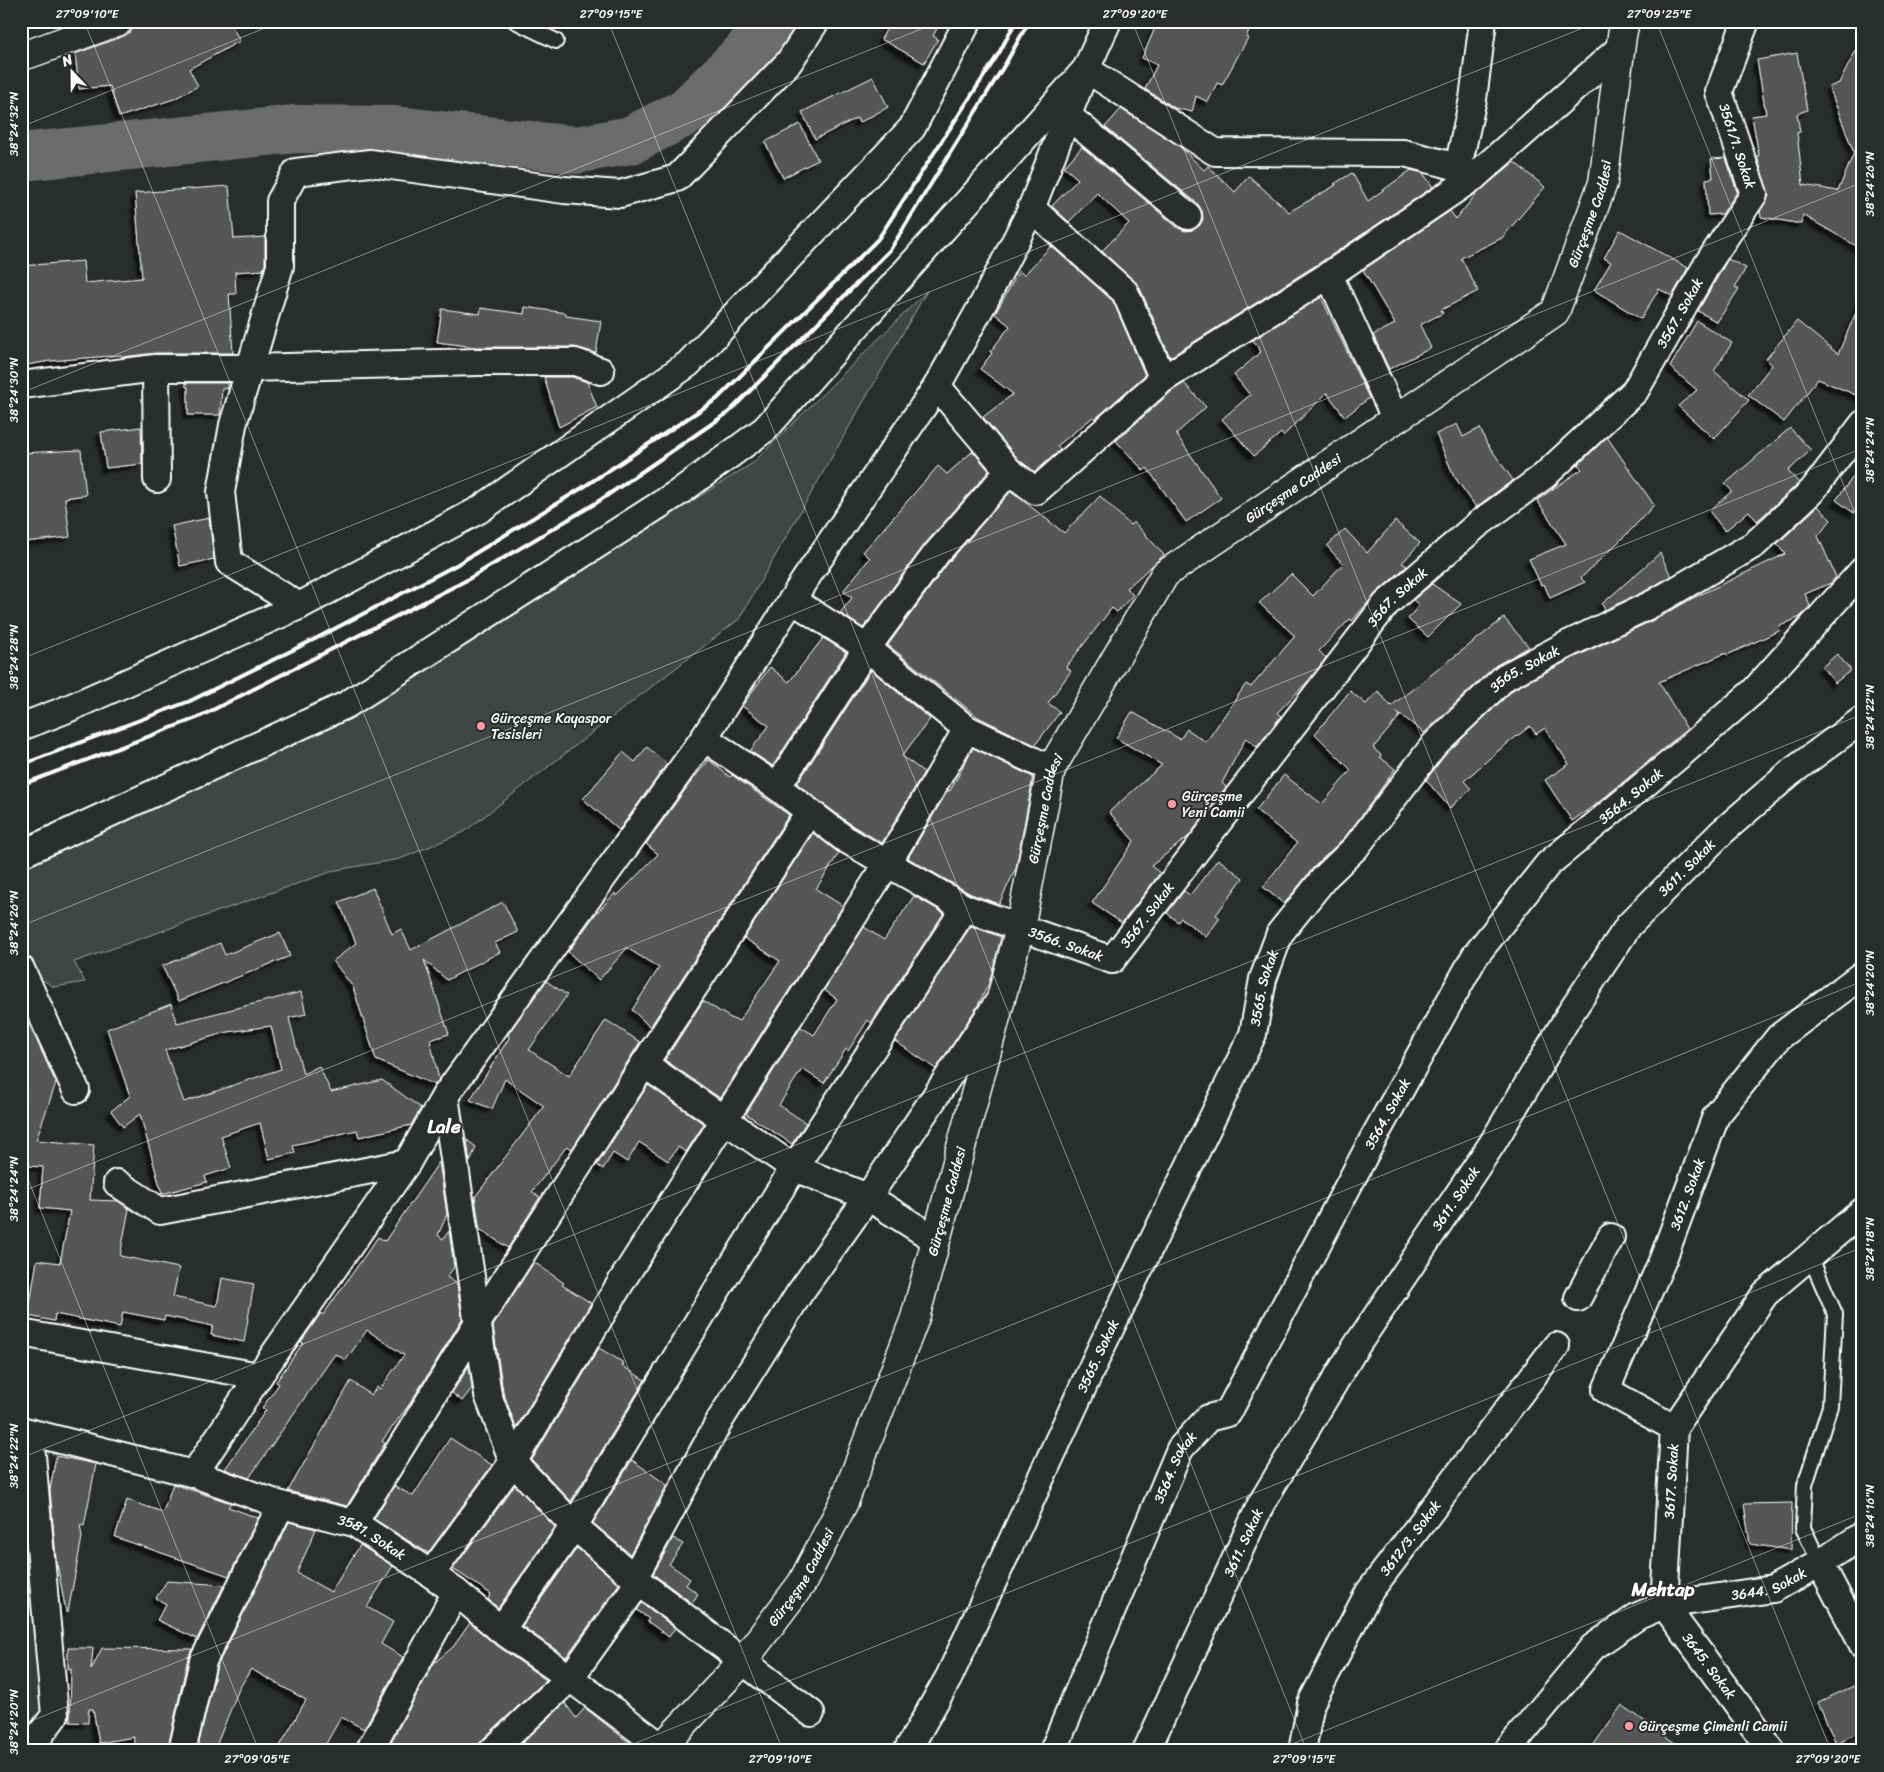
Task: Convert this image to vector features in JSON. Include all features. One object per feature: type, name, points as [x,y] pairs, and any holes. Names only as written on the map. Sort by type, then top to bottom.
[{"type":"main road","points":[[21,54],[28,54],[119,21]]},
{"type":"main road","name":"Gürçeşme Caddesi","points":[[662,1749],[743,1661],[802,1583],[844,1502],[915,1318],[1020,928],[1051,769],[1165,574],[1394,418],[1555,312],[1603,183],[1625,21]]},
{"type":"street","points":[[299,606],[229,562],[221,492],[233,425],[280,266],[280,201],[296,172],[370,163],[564,190],[620,194],[667,181],[677,178],[789,62],[816,21]]},
{"type":"street","points":[[21,727],[65,710],[299,606],[479,510],[688,364],[912,128],[968,21]]},
{"type":"street","points":[[194,1474],[259,1376],[407,1163],[445,1096],[704,738],[792,600],[937,386],[984,302],[1031,208],[1067,115],[1108,21]]},
{"type":"street","points":[[1466,172],[1483,21]]},
{"type":"street","name":"3561/1. Sokak","points":[[1708,262],[1754,194],[1719,92],[1746,21]]},
{"type":"street","points":[[937,386],[1009,472],[1036,491],[1163,379],[1329,275],[1466,172],[1620,48]]},
{"type":"street","points":[[1086,69],[1215,152],[1404,153],[1466,172]]},
{"type":"street","points":[[21,854],[346,705],[678,493],[765,429],[1086,69]]},
{"type":"street","points":[[1067,115],[1188,216]]},
{"type":"street","points":[[1031,208],[1124,292],[1163,379]]},
{"type":"street","name":"3567. Sokak","points":[[1112,960],[1386,604],[1477,525],[1544,476],[1635,390],[1708,262]]},
{"type":"street","points":[[1329,275],[1394,418]]},
{"type":"street","points":[[21,385],[156,368],[575,362],[600,371]]},
{"type":"street","points":[[156,368],[157,478]]},
{"type":"street","name":"3565. Sokak","points":[[907,1751],[949,1678],[1101,1348],[1253,1034],[1263,979],[1280,932],[1325,877],[1356,847],[1434,745],[1505,678],[1566,645],[1654,603],[1755,544],[1812,491],[1863,424]]},
{"type":"street","points":[[777,787],[867,648],[936,554],[1009,472]]},
{"type":"street","name":"3564. Sokak","points":[[1053,1751],[1180,1449],[1208,1418],[1228,1413],[1373,1139],[1475,956],[1548,864],[1680,755],[1754,690],[1863,570]]},
{"type":"street","points":[[792,600],[867,648],[967,729],[1051,769]]},
{"type":"street","name":"3611. Sokak","points":[[1146,1751],[1261,1504],[1355,1348],[1492,1144],[1571,1012],[1629,925],[1722,832],[1790,773],[1863,719]]},
{"type":"street","points":[[431,1574],[512,1462],[622,1279],[887,864],[967,729]]},
{"type":"street","name":"3566. Sokak","points":[[704,738],[777,787],[845,839],[965,908],[1112,960]]},
{"type":"street","points":[[354,1523],[478,1322],[809,812]]},
{"type":"street","points":[[501,1630],[574,1526],[646,1404],[794,1168],[965,908]]},
{"type":"street","points":[[21,969],[76,1090]]},
{"type":"street","name":"3612. Sokak","points":[[1674,1428],[1606,1390],[1663,1259],[1716,1116],[1779,1037],[1863,974]]},
{"type":"street","points":[[492,1751],[570,1678],[636,1580],[720,1420],[799,1294],[868,1196],[1002,996]]},
{"type":"street","points":[[644,1064],[794,1168],[868,1196],[936,1240]]},
{"type":"street","points":[[445,1096],[488,1394],[512,1462],[574,1526],[636,1580],[811,1713]]},
{"type":"street","points":[[117,1183],[160,1211],[407,1163]]},
{"type":"street","name":"3617. Sokak","points":[[1664,1605],[1674,1428],[1765,1294],[1863,1211]]},
{"type":"street","points":[[1578,1298],[1611,1238]]},
{"type":"street","points":[[21,1332],[259,1376]]},
{"type":"street","name":"3612/3. Sokak","points":[[1302,1751],[1311,1703],[1369,1592],[1556,1346]]},
{"type":"street","points":[[26,1432],[55,1715],[28,1751]]},
{"type":"street","name":"3581. Sokak","points":[[26,1432],[194,1474],[281,1505],[354,1523],[456,1592],[501,1630],[570,1678],[662,1749]]},
{"type":"street","points":[[182,1751],[203,1661],[281,1505]]},
{"type":"street","name":"3644. Sokak","points":[[1664,1605],[1772,1589],[1820,1563],[1863,1535]]},
{"type":"street","points":[[1820,1563],[1863,1645]]},
{"type":"street","points":[[369,1751],[456,1592]]},
{"type":"street","points":[[1507,1751],[1593,1648],[1638,1616],[1664,1605]]},
{"type":"street","name":"3645. Sokak","points":[[1664,1605],[1772,1751]]},
{"type":"lane","points":[[515,21],[556,41]]},
{"type":"lane","points":[[1810,1256],[1836,1314],[1830,1406],[1805,1484],[1803,1528],[1820,1563]]},
{"type":"shaded area","points":[[927,291],[739,619],[464,832],[400,859],[336,870],[74,962],[85,982],[54,987],[36,976],[21,941],[21,869],[351,714],[753,463]]},
{"type":"shaded area","points":[[21,1460],[31,1462],[40,1722],[21,1746]]},
{"type":"building","points":[[146,21],[229,21],[240,41],[189,69],[198,86],[174,99],[119,117],[110,86],[79,89],[75,54],[124,36],[133,27]]},
{"type":"building","points":[[891,21],[941,21],[933,36],[938,39],[924,63],[881,39]]},
{"type":"building","points":[[1158,21],[1253,21],[1246,37],[1248,38],[1222,85],[1217,83],[1208,102],[1196,96],[1192,112],[1175,108],[1145,89],[1157,65],[1142,58]]},
{"type":"building","points":[[1863,37],[1863,250],[1803,215],[1802,224],[1761,217],[1760,211],[1769,196],[1757,156],[1759,156],[1752,116],[1766,114],[1757,60],[1797,53],[1807,110],[1797,114],[1800,132],[1797,133],[1803,185],[1838,191],[1854,153],[1829,87],[1839,83]]},
{"type":"building","points":[[873,77],[888,107],[859,123],[857,118],[815,139],[802,112]]},
{"type":"building","points":[[1121,109],[1179,146],[1204,170],[1208,166],[1235,192],[1249,176],[1289,212],[1336,185],[1334,184],[1352,173],[1368,201],[1411,170],[1423,173],[1433,187],[1321,262],[1170,357],[1139,286],[1102,251],[1129,223],[1097,193],[1069,222],[1052,206],[1078,179],[1064,167],[1082,147],[1178,228],[1185,231],[1193,230],[1200,225],[1203,219],[1202,211],[1198,204],[1105,127]]},
{"type":"building","points":[[800,124],[818,160],[783,178],[765,142]]},
{"type":"building","points":[[1726,158],[1737,192],[1722,214],[1708,215],[1706,179],[1713,178],[1711,159]]},
{"type":"building","points":[[1514,162],[1545,187],[1502,238],[1461,258],[1478,291],[1441,310],[1443,313],[1420,325],[1431,348],[1389,369],[1373,335],[1395,324],[1363,270],[1450,211],[1456,219],[1477,193]]},
{"type":"building","points":[[229,186],[234,239],[265,237],[265,264],[263,270],[235,272],[236,294],[229,294],[233,353],[156,353],[122,357],[121,355],[50,361],[21,366],[21,266],[83,261],[85,283],[142,278],[135,193]]},
{"type":"building","points":[[1620,230],[1688,268],[1672,296],[1659,289],[1641,319],[1594,290],[1611,262],[1604,258]]},
{"type":"building","points":[[1051,246],[1113,301],[1145,375],[1095,419],[1093,417],[1057,446],[1060,450],[1035,472],[1019,460],[983,417],[1013,394],[980,369],[992,353],[990,352],[1010,326],[995,314],[1019,271],[1024,275]]},
{"type":"building","points":[[1728,259],[1746,268],[1735,287],[1739,289],[1717,322],[1698,311]]},
{"type":"building","points":[[1863,296],[1863,398],[1818,379],[1784,422],[1748,395],[1772,365],[1766,359],[1797,321],[1838,354]]},
{"type":"building","points":[[1321,297],[1369,398],[1345,417],[1327,393],[1283,436],[1281,433],[1254,456],[1222,419],[1250,395],[1234,375],[1261,352],[1253,340]]},
{"type":"building","points":[[525,307],[566,313],[566,316],[601,321],[596,353],[575,347],[475,347],[437,342],[442,309],[480,314],[481,308],[524,314]]},
{"type":"building","points":[[1697,321],[1732,343],[1714,371],[1749,400],[1714,439],[1678,406],[1697,390],[1670,367]]},
{"type":"building","points":[[544,377],[572,377],[587,382],[597,407],[559,427]]},
{"type":"building","points":[[186,383],[228,383],[228,389],[222,388],[220,415],[188,415],[188,387],[186,387]]},
{"type":"building","points":[[1184,383],[1206,407],[1176,434],[1221,498],[1186,522],[1147,468],[1144,471],[1116,441],[1172,391]]},
{"type":"building","points":[[1457,424],[1463,437],[1480,428],[1486,442],[1513,480],[1476,507],[1454,476],[1436,434]]},
{"type":"building","points":[[141,427],[142,464],[106,468],[101,432]]},
{"type":"building","points":[[1790,428],[1811,450],[1788,471],[1799,483],[1757,521],[1749,511],[1725,531],[1709,511],[1732,491],[1725,484]]},
{"type":"building","points":[[1607,437],[1654,505],[1581,578],[1585,582],[1550,598],[1544,584],[1541,585],[1529,559],[1566,544],[1537,500],[1582,469],[1578,465]]},
{"type":"building","points":[[81,450],[86,495],[65,498],[70,537],[25,542],[21,496],[21,453]]},
{"type":"building","points":[[973,451],[989,471],[925,544],[863,628],[840,613],[852,598],[843,591],[870,558],[863,552],[938,466],[947,474]]},
{"type":"building","points":[[1863,463],[1863,501],[1854,513],[1836,500]]},
{"type":"building","points":[[1011,491],[1064,533],[1100,496],[1130,525],[1134,522],[1164,555],[1127,588],[1133,595],[1117,612],[1112,608],[1066,667],[1071,671],[1048,703],[1060,712],[1035,745],[978,717],[888,645],[948,563]]},
{"type":"building","points":[[1818,506],[1831,520],[1818,536],[1836,577],[1831,583],[1805,594],[1810,606],[1800,617],[1778,627],[1781,630],[1727,655],[1726,653],[1659,682],[1687,729],[1599,802],[1572,821],[1545,780],[1569,764],[1545,728],[1536,734],[1530,726],[1498,751],[1464,781],[1471,789],[1450,808],[1426,780],[1445,755],[1514,689],[1573,658],[1660,617],[1693,598],[1785,554],[1777,544]]},
{"type":"building","points":[[209,518],[214,559],[180,566],[172,526]]},
{"type":"building","points":[[1395,521],[1420,543],[1402,563],[1407,566],[1376,593],[1352,621],[1350,619],[1319,651],[1326,658],[1310,679],[1277,713],[1281,716],[1257,747],[1246,738],[1222,783],[1226,787],[1189,836],[1151,866],[1160,873],[1122,923],[1092,903],[1134,841],[1109,812],[1162,765],[1116,738],[1132,712],[1180,739],[1187,729],[1206,742],[1246,684],[1251,687],[1295,636],[1259,603],[1291,574],[1313,596],[1343,564],[1327,546],[1345,529],[1367,553]]},
{"type":"building","points":[[1660,553],[1671,576],[1605,610],[1602,604]]},
{"type":"building","points":[[1432,584],[1461,604],[1428,637],[1408,619],[1419,605],[1413,600]]},
{"type":"building","points":[[1504,618],[1529,647],[1495,666],[1424,733],[1396,711],[1400,716],[1373,748],[1381,755],[1380,757],[1395,769],[1371,803],[1345,837],[1313,868],[1284,904],[1263,887],[1297,843],[1256,810],[1284,775],[1322,804],[1351,770],[1315,734],[1350,691],[1366,704],[1378,691],[1391,706]]},
{"type":"building","points":[[823,638],[846,652],[773,766],[750,751],[769,726],[742,706],[770,667],[789,682]]},
{"type":"building","points":[[1837,654],[1851,670],[1835,683],[1822,667]]},
{"type":"building","points":[[871,670],[930,719],[902,756],[924,772],[882,843],[853,826],[797,784]]},
{"type":"building","points":[[647,747],[667,764],[619,830],[583,799],[623,752],[635,762]]},
{"type":"building","points":[[973,748],[1033,777],[1016,868],[999,904],[971,894],[908,858],[948,790],[950,791]]},
{"type":"building","points":[[709,760],[730,777],[732,775],[789,815],[650,1027],[632,1010],[659,968],[627,948],[599,980],[568,952],[595,915],[615,893],[617,896],[658,854],[646,844]]},
{"type":"building","points":[[813,833],[839,853],[816,889],[843,906],[720,1098],[665,1060],[703,1001],[734,1020],[739,1021],[780,961],[744,938]]},
{"type":"building","points":[[1218,859],[1243,878],[1216,915],[1220,918],[1206,937],[1181,918],[1178,922],[1167,913],[1184,891],[1190,895]]},
{"type":"building","points":[[373,888],[392,934],[401,929],[411,950],[503,902],[518,932],[495,943],[500,952],[447,980],[424,960],[449,1034],[430,1040],[439,1079],[435,1085],[376,1060],[353,987],[333,961],[356,943],[339,902]]},
{"type":"building","points":[[914,896],[944,913],[871,1023],[868,1020],[824,1083],[802,1069],[779,1105],[806,1123],[792,1144],[746,1114],[801,1027],[814,1035],[837,999],[824,990],[864,927],[884,940]]},
{"type":"building","points":[[971,926],[1001,937],[989,983],[977,1007],[936,1069],[895,1041]]},
{"type":"building","points":[[280,933],[290,956],[179,1001],[162,966],[220,943],[225,955]]},
{"type":"building","points":[[546,981],[567,995],[529,1050],[569,1076],[606,1020],[640,1042],[572,1149],[567,1146],[532,1192],[540,1197],[508,1248],[480,1231],[475,1197],[544,1106],[505,1079],[492,1109],[470,1100],[509,1038],[508,1034]]},
{"type":"building","points":[[301,992],[306,1014],[289,1018],[303,1074],[319,1066],[331,1092],[382,1080],[421,1108],[411,1125],[359,1137],[357,1130],[293,1145],[295,1153],[269,1159],[260,1123],[221,1136],[231,1168],[205,1176],[207,1182],[162,1194],[140,1114],[123,1127],[111,1111],[130,1096],[107,1029],[171,1004],[177,1023]],"holes":[[[271,1026],[281,1069],[184,1102],[165,1050],[228,1032]]]},
{"type":"building","points":[[21,1006],[56,1083],[36,1140],[94,1145],[90,1200],[118,1201],[129,1209],[120,1256],[179,1268],[173,1297],[217,1306],[222,1278],[254,1284],[244,1342],[211,1335],[213,1326],[165,1316],[164,1320],[123,1312],[120,1327],[55,1314],[54,1321],[28,1316],[37,1260],[60,1263],[70,1211],[40,1208],[43,1167],[27,1166],[24,1174],[21,1173],[21,1109],[26,1095],[21,1082]]},
{"type":"building","points":[[648,1085],[704,1124],[686,1152],[678,1147],[668,1161],[639,1142],[627,1162],[613,1153],[603,1169],[597,1165]]},
{"type":"building","points":[[467,1140],[476,1147],[470,1162]]},
{"type":"building","points":[[439,1162],[447,1214],[438,1235],[443,1239],[449,1231],[454,1267],[447,1277],[457,1284],[462,1319],[411,1402],[382,1441],[385,1443],[347,1506],[288,1491],[351,1381],[371,1395],[377,1387],[380,1389],[404,1355],[367,1330],[346,1360],[335,1354],[249,1478],[225,1469],[266,1410],[262,1408],[279,1384],[276,1382],[321,1313],[323,1315],[378,1237],[385,1241]]},
{"type":"building","points":[[534,1262],[564,1283],[562,1285],[591,1303],[516,1428],[503,1391],[493,1326]]},
{"type":"building","points":[[599,1348],[624,1363],[622,1366],[645,1380],[571,1501],[532,1460]]},
{"type":"building","points":[[469,1366],[472,1388],[462,1401],[452,1393]]},
{"type":"building","points":[[450,1438],[492,1465],[428,1553],[374,1519],[394,1486],[413,1496]]},
{"type":"building","points":[[56,1456],[96,1464],[84,1526],[80,1525],[82,1537],[68,1612],[66,1612],[56,1558],[50,1490]]},
{"type":"building","points":[[632,1460],[667,1485],[630,1554],[593,1523]]},
{"type":"building","points":[[173,1484],[231,1503],[228,1507],[258,1518],[229,1576],[115,1537],[127,1500],[163,1512]]},
{"type":"building","points":[[515,1485],[555,1527],[498,1608],[488,1599],[491,1594],[453,1569]]},
{"type":"building","points":[[1792,1503],[1791,1550],[1750,1544],[1744,1504]]},
{"type":"building","points":[[289,1522],[316,1529],[297,1573],[331,1592],[360,1545],[393,1566],[367,1607],[393,1622],[381,1644],[403,1657],[364,1729],[341,1717],[322,1751],[277,1751],[306,1700],[251,1669],[239,1689],[214,1751],[197,1751],[217,1666]]},
{"type":"building","points":[[673,1538],[683,1544],[669,1564],[690,1579],[686,1585],[698,1594],[692,1603],[653,1574]]},
{"type":"building","points":[[577,1548],[619,1584],[566,1657],[522,1626]]},
{"type":"building","points":[[167,1581],[224,1585],[197,1639],[157,1620],[166,1604],[156,1598]]},
{"type":"building","points":[[642,1603],[675,1628],[669,1637],[647,1621],[649,1619],[637,1610]]},
{"type":"building","points":[[470,1623],[492,1642],[546,1680],[482,1740],[477,1751],[386,1751],[434,1663],[453,1647]]},
{"type":"building","points":[[68,1648],[93,1648],[91,1670],[102,1648],[192,1649],[188,1658],[167,1751],[133,1751],[134,1737],[99,1743],[93,1709],[89,1709],[88,1723],[70,1722],[71,1669],[68,1669]]},
{"type":"building","points":[[1863,1682],[1863,1731],[1836,1743],[1818,1702]]},
{"type":"building","points":[[565,1703],[576,1718],[585,1708],[640,1751],[514,1751]]},
{"type":"building","name":"Gürçeşme Çimenli Camii","points":[[1622,1705],[1686,1751],[1589,1751]]},
{"type":"waterway","points":[[21,157],[295,129],[396,130],[576,150],[631,140],[686,112],[747,52],[771,21]]},
{"type":"railway","points":[[21,765],[190,701],[317,638],[456,565],[582,488],[717,399],[878,239],[999,53],[1016,21]]},
{"type":"railway","points":[[21,785],[197,718],[465,581],[596,503],[729,412],[890,250],[1007,61],[1029,21]]},
{"type":"place","name":"Gürçeşme Kayaspor Tesisleri","points":[[481,726]]},
{"type":"place","name":"Gürçeşme Yeni Camii","points":[[1172,804]]},
{"type":"place","name":"Gürçeşme Çimenli Camii","points":[[1629,1726]]},
{"type":"district","name":"Lale","points":[[444,1126]]},
{"type":"district","name":"Mehtap","points":[[1663,1589]]}]
